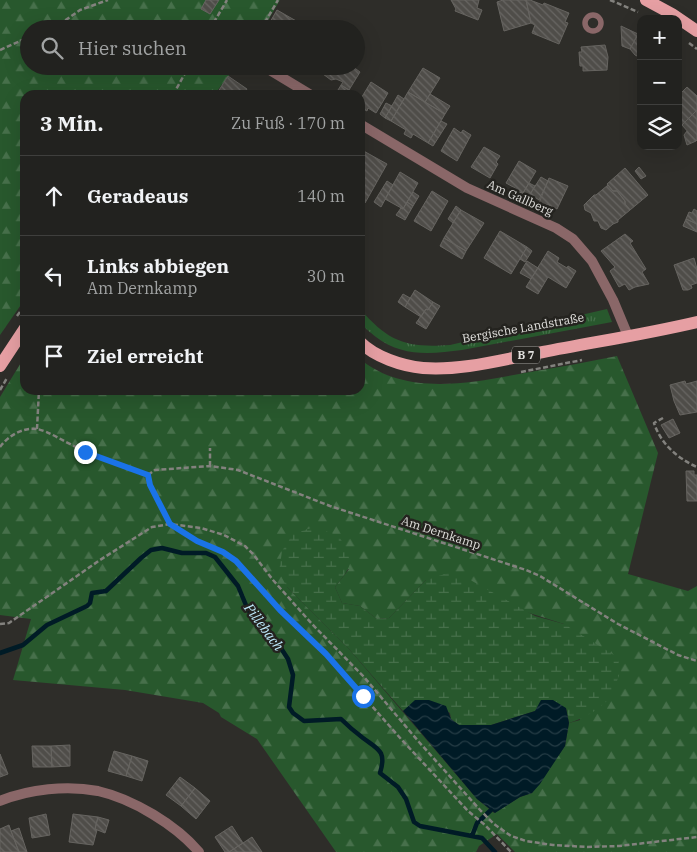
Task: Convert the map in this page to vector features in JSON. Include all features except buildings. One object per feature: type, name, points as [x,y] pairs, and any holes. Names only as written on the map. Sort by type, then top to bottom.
[{"type":"main road","points":[[646,0],[672,14],[697,31]]},
{"type":"main road","name":"B 7","points":[[365,346],[377,354],[403,364],[422,368],[440,368],[487,363],[697,322]]},
{"type":"main road","points":[[0,366],[20,336]]},
{"type":"street","points":[[279,75],[304,90]]},
{"type":"street","name":"Am Gallberg","points":[[365,127],[467,188],[556,228],[573,239],[592,261],[613,300],[628,336]]},
{"type":"street","points":[[0,801],[27,793],[51,790],[76,788],[99,791],[122,799],[159,819],[181,835],[198,852]]},
{"type":"path","points":[[66,20],[80,10],[108,0]]},
{"type":"path","points":[[215,20],[227,0]]},
{"type":"path","points":[[266,20],[278,0]]},
{"type":"path","points":[[610,0],[644,15]]},
{"type":"path","points":[[0,50],[20,41]]},
{"type":"path","points":[[176,90],[184,75]]},
{"type":"path","points":[[38,430],[39,395]]},
{"type":"path","points":[[662,418],[654,423],[658,435],[683,461],[697,467]]},
{"type":"path","points":[[0,447],[12,435],[24,431],[38,430],[85,452],[148,475],[150,485],[170,524],[197,541],[223,552],[236,561],[280,610],[326,654],[468,811],[485,825],[511,852]]},
{"type":"path","points":[[210,448],[210,466]]},
{"type":"path","name":"Am Dernkamp","points":[[148,475],[155,470],[210,466],[238,470],[330,506],[540,576],[618,624],[678,655],[697,661]]},
{"type":"path","points":[[0,624],[9,623],[100,560],[152,527],[170,524],[201,528],[224,535],[245,546],[312,624],[364,677],[490,821],[511,836],[526,841],[553,845],[587,847],[619,846],[697,838]]},
{"type":"green space","points":[[0,0],[280,0],[268,20],[20,20],[20,75],[229,75],[218,90],[20,90],[20,306],[0,335]]},
{"type":"green space","points":[[607,309],[612,322],[462,350],[428,353],[396,348],[365,328],[365,314],[390,336],[410,344],[435,346],[450,345]]},
{"type":"green space","points":[[617,356],[658,453],[628,574],[688,591],[697,586],[697,852],[515,852],[497,834],[479,846],[476,852],[336,852],[257,739],[221,717],[219,713],[203,703],[125,690],[13,680],[31,619],[0,615],[0,397],[20,364],[20,395],[365,395],[365,362],[379,371],[399,379],[420,383],[442,384],[487,380]],"holes":[[[349,569],[335,587],[342,603],[360,606],[377,619],[389,618],[426,580],[564,624],[580,720],[569,723],[565,746],[532,793],[520,797],[494,813],[477,799],[349,649],[287,587]]]},
{"type":"green space","points":[[314,527],[339,536],[349,557],[349,567],[335,587],[342,603],[360,606],[377,619],[389,618],[426,580],[454,571],[535,616],[564,624],[617,657],[621,671],[610,697],[591,713],[569,723],[566,708],[535,711],[491,725],[459,725],[451,719],[450,713],[426,700],[416,702],[403,711],[349,649],[287,587],[279,572],[282,551],[293,534]]},
{"type":"water","points":[[415,700],[429,700],[446,706],[451,719],[459,725],[491,725],[535,711],[541,700],[553,700],[566,708],[569,723],[565,746],[532,793],[520,797],[495,813],[477,799],[403,711]]},
{"type":"waterway","name":"Pillebach","points":[[0,653],[23,645],[47,625],[87,606],[90,603],[92,593],[106,591],[151,550],[162,548],[182,553],[206,553],[215,557],[238,586],[248,610],[271,633],[288,659],[293,675],[289,707],[293,713],[304,721],[341,719],[380,751],[382,755],[380,773],[398,787],[406,799],[414,822],[420,826],[482,838],[495,852]]},
{"type":"waterway","points":[[472,836],[477,823],[491,810]]},
{"type":"route","points":[[85,452],[148,475],[150,485],[170,524],[197,541],[223,552],[236,561],[280,610],[326,654],[363,696]]}]
